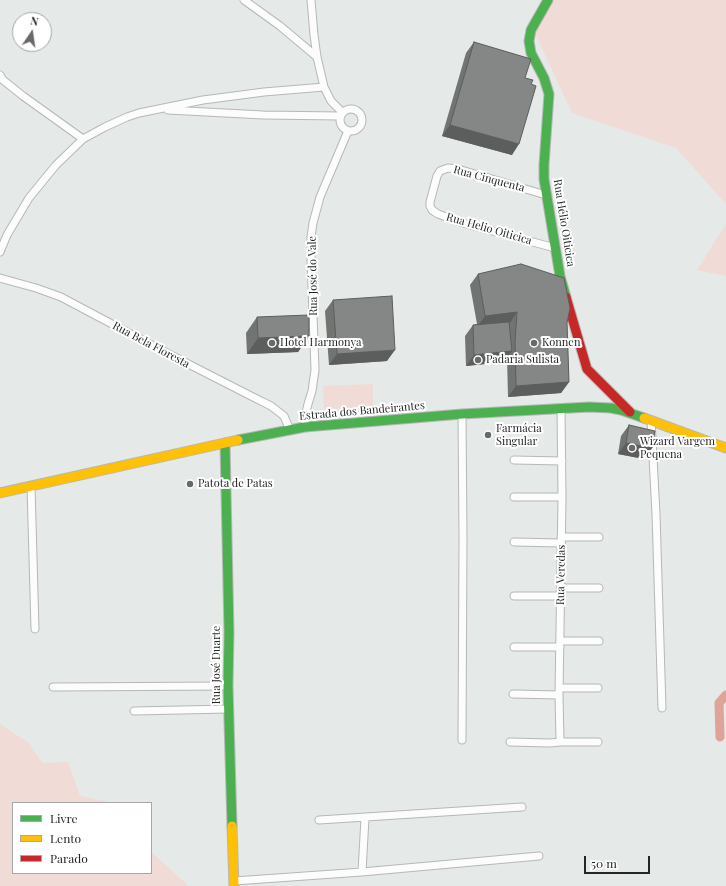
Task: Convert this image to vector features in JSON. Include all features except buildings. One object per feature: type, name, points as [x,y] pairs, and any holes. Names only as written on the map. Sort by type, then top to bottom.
[{"type":"street","points":[[244,0],[280,26],[317,57]]},
{"type":"street","points":[[311,0],[317,57],[324,87],[331,101],[341,114],[340,123],[348,131]]},
{"type":"street","name":"Rua Hélio Oiticica","points":[[548,0],[531,30],[529,41],[531,53],[544,78],[549,94],[544,165],[546,195],[560,276],[587,369],[632,413]]},
{"type":"street","points":[[0,75],[3,80],[23,96],[83,140]]},
{"type":"street","points":[[0,252],[7,235],[29,198],[56,165],[83,140],[105,127],[139,113],[203,100],[238,95],[324,87]]},
{"type":"street","name":"Rua José do Vale","points":[[304,427],[315,370],[311,260],[313,223],[320,197],[348,131],[358,128],[362,123],[361,115],[353,109],[349,109],[341,114]]},
{"type":"street","points":[[152,110],[263,115],[341,114]]},
{"type":"street","name":"Rua Cinquenta","points":[[430,202],[437,176],[440,171],[448,168],[458,169],[546,195]]},
{"type":"street","name":"Rua Helio Oiticica","points":[[430,202],[432,210],[438,214],[464,223],[555,248]]},
{"type":"street","name":"Rua Bela Floresta","points":[[0,278],[61,297],[254,397],[271,406],[284,416],[290,430]]},
{"type":"street","name":"Estrada dos Bandeirantes","points":[[0,493],[304,427],[462,414],[561,408],[598,408],[621,410],[726,448]]},
{"type":"street","name":"Rua Veredas","points":[[560,742],[559,691],[562,497],[561,408]]},
{"type":"street","points":[[462,414],[462,740]]},
{"type":"street","points":[[651,420],[656,514],[662,708]]},
{"type":"street","name":"Rua José Duarte","points":[[225,443],[229,625],[228,686],[234,883]]},
{"type":"street","points":[[514,460],[562,461]]},
{"type":"street","points":[[31,486],[35,629]]},
{"type":"street","points":[[514,497],[562,497]]},
{"type":"street","points":[[514,542],[599,537]]},
{"type":"street","points":[[561,588],[599,588]]},
{"type":"street","points":[[514,596],[561,596]]},
{"type":"street","points":[[514,647],[599,641]]},
{"type":"street","points":[[53,687],[228,686]]},
{"type":"street","points":[[513,694],[598,688]]},
{"type":"street","points":[[134,711],[229,710]]},
{"type":"street","points":[[510,742],[598,742]]},
{"type":"street","points":[[319,820],[522,807]]},
{"type":"street","points":[[362,872],[364,818]]},
{"type":"street","points":[[234,883],[539,856]]},
{"type":"shaded area","points":[[553,0],[726,0],[726,204],[676,148],[572,113],[535,33]]},
{"type":"shaded area","points":[[726,224],[726,276],[697,270]]},
{"type":"shaded area","points":[[373,384],[373,407],[324,409],[323,386]]},
{"type":"shaded area","points":[[0,724],[29,743],[42,763],[68,762],[80,796],[110,802],[12,802],[12,874],[152,874],[152,853],[189,886],[0,886]]},
{"type":"waterway","points":[[720,737],[719,703],[726,695]]},
{"type":"traffic: fast","points":[[548,0],[531,30],[529,41],[531,53],[544,78],[549,94],[544,179],[560,276],[566,297]]},
{"type":"traffic: fast","points":[[238,440],[305,427],[462,414],[589,407],[611,408],[644,418]]},
{"type":"traffic: fast","points":[[225,443],[229,633],[228,686],[232,826]]},
{"type":"traffic: slow","points":[[644,418],[726,448]]},
{"type":"traffic: slow","points":[[0,493],[238,440]]},
{"type":"traffic: slow","points":[[232,826],[234,886]]},
{"type":"traffic: jam","points":[[566,297],[587,369],[630,412]]},
{"type":"place","name":"Hotel Harmonya","points":[[272,343]]},
{"type":"place","name":"Konnen","points":[[534,343]]},
{"type":"place","name":"Padaria Sulista","points":[[478,360]]},
{"type":"place","name":"Farmácia Singular","points":[[488,435]]},
{"type":"place","name":"Wizard Vargem Pequena","points":[[632,448]]},
{"type":"place","name":"Patota de Patas","points":[[190,484]]}]
